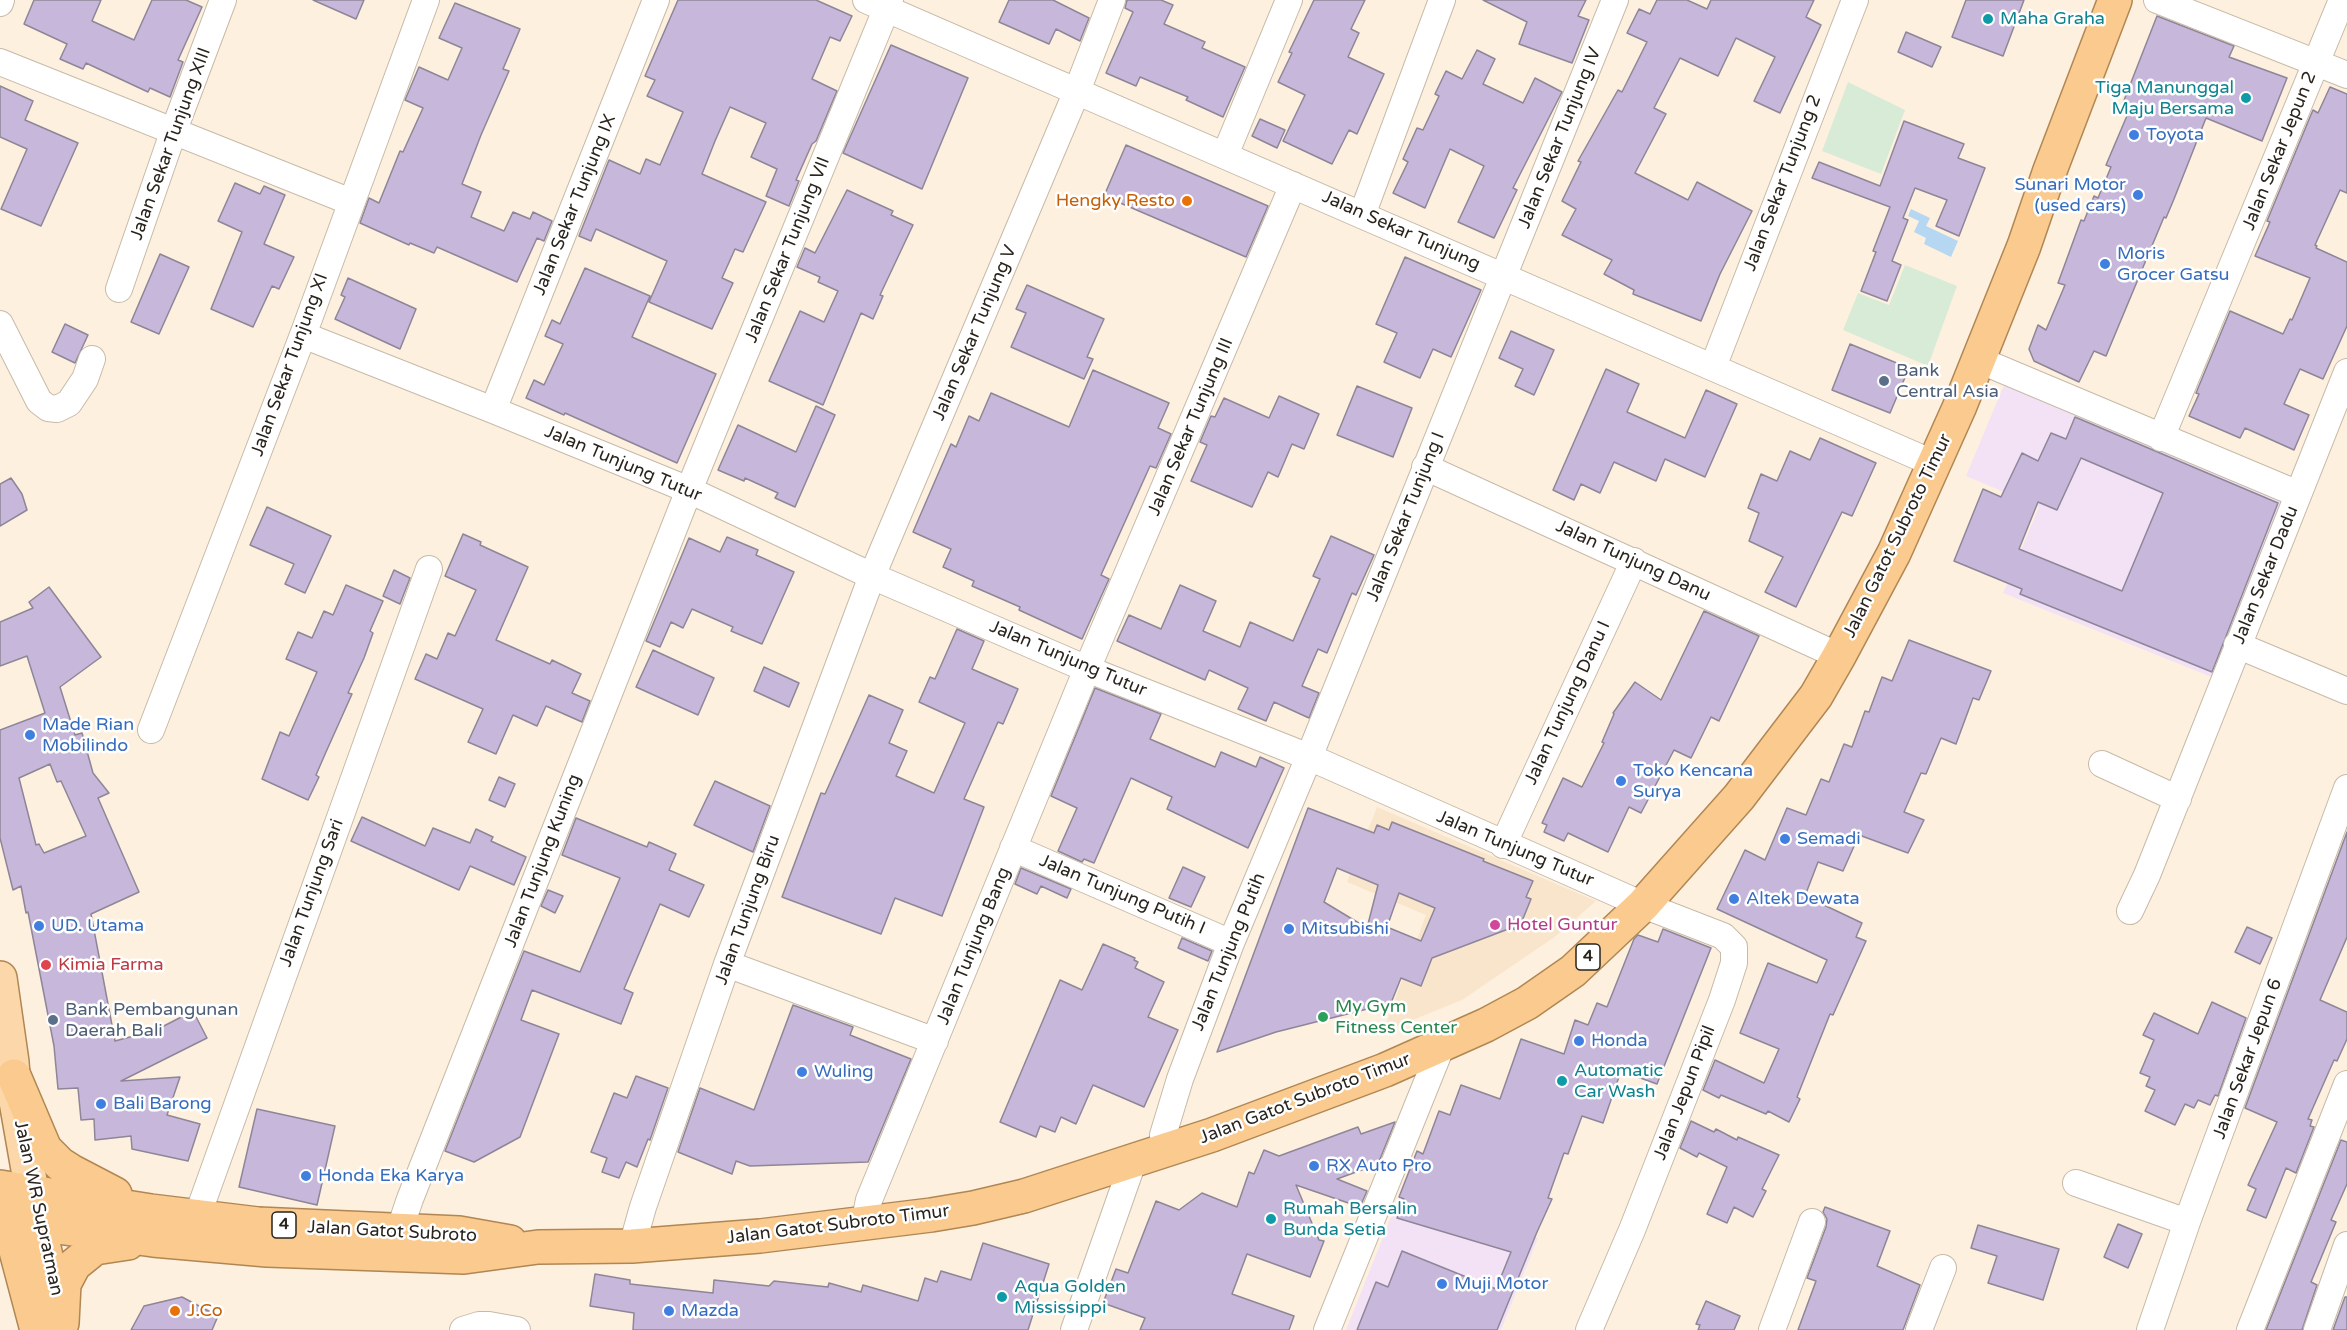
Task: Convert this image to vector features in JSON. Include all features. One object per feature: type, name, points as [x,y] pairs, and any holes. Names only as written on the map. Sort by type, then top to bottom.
[{"type":"highway","name":"Jalan Gatot Subroto Timur","points":[[152,1226],[267,1251],[464,1257],[538,1247],[632,1246],[760,1236],[973,1208],[1024,1196],[1133,1162],[1385,1070],[1486,1025],[1545,990],[1573,971],[1643,905],[1718,821],[1816,696],[1872,598],[1935,465],[2024,246],[2049,172],[2115,0]]},
{"type":"highway","points":[[14,1076],[41,1143],[54,1158],[99,1187],[152,1226]]},
{"type":"highway","name":"Jalan Gatot Subroto","points":[[11,1189],[152,1226],[197,1217],[258,1224],[459,1233],[538,1247]]},
{"type":"highway","name":"Jalan WR Supratman","points":[[11,1189],[21,1261],[49,1328]]},
{"type":"highway","name":"4","points":[[15,1221],[152,1226]]},
{"type":"highway","name":"4","points":[[49,1328],[63,1291],[66,1276],[86,1254],[152,1226]]},
{"type":"highway","points":[[0,1260],[49,1328]]},
{"type":"main road","name":"Jalan WR Supratman","points":[[0,978],[14,1076],[11,1189]]},
{"type":"street","name":"Jalan Sekar Tunjung XIII","points":[[119,289],[174,130],[224,0]]},
{"type":"street","name":"Jalan Sekar Tunjung XI","points":[[152,730],[303,335],[426,0]]},
{"type":"street","name":"Jalan Sekar Tunjung IX","points":[[493,410],[656,0]]},
{"type":"street","name":"Jalan Sekar Tunjung V","points":[[872,576],[1077,90],[1112,0]]},
{"type":"street","points":[[1226,155],[1289,0]]},
{"type":"street","points":[[1362,214],[1443,0]]},
{"type":"street","name":"Jalan Sekar Tunjung IV","points":[[1505,277],[1615,0]]},
{"type":"street","name":"Jalan Sekar Tunjung 2","points":[[1713,367],[1855,0]]},
{"type":"street","points":[[2157,0],[2347,75]]},
{"type":"street","name":"Jalan Sekar Jepun 2","points":[[2161,438],[2342,0]]},
{"type":"street","name":"Jalan Sekar Tunjung","points":[[881,3],[1935,465]]},
{"type":"street","name":"Jalan Sekar Tunjung VII","points":[[688,490],[881,3]]},
{"type":"street","points":[[0,62],[351,202]]},
{"type":"street","name":"Jalan Sekar Tunjung III","points":[[1087,669],[1293,185]]},
{"type":"street","name":"Jalan Sekar Tunjung I","points":[[1309,757],[1425,467],[1505,277]]},
{"type":"street","points":[[0,324],[39,401],[48,408],[57,409],[69,403],[81,386],[92,359]]},
{"type":"street","name":"Jalan Tunjung Tutur","points":[[303,335],[688,490],[872,576],[1087,669],[1309,757],[1643,905]]},
{"type":"street","name":"Jalan Sekar Dadu","points":[[1979,360],[2298,494],[2178,799],[2130,911]]},
{"type":"street","points":[[2298,494],[2347,372]]},
{"type":"street","name":"Jalan Tunjung Danu","points":[[1425,467],[1839,656]]},
{"type":"street","name":"Jalan Tunjung Kuning","points":[[399,1231],[688,490]]},
{"type":"street","name":"Jalan Tunjung Danu I","points":[[1503,844],[1634,561]]},
{"type":"street","name":"Jalan Tunjung Sari","points":[[197,1217],[429,569]]},
{"type":"street","name":"Jalan Tunjung Biru","points":[[632,1246],[727,964],[872,576]]},
{"type":"street","points":[[2237,645],[2347,691]]},
{"type":"street","name":"Jalan Tunjung Bang","points":[[864,1224],[869,1200],[1087,669]]},
{"type":"street","name":"Jalan Tunjung Putih","points":[[1164,1151],[1163,1135],[1180,1079],[1231,943],[1309,757]]},
{"type":"street","points":[[2102,764],[2178,799]]},
{"type":"street","name":"Jalan Sekar Jepun 6","points":[[2150,1330],[2187,1222],[2347,788]]},
{"type":"street","name":"Jalan Tunjung Putih I","points":[[1013,848],[1231,943]]},
{"type":"street","name":"Jalan Jepun Pipil","points":[[1589,1330],[1632,1230],[1722,1000],[1734,963],[1734,947],[1723,936],[1643,905]]},
{"type":"street","points":[[727,964],[935,1041]]},
{"type":"street","points":[[1327,1330],[1442,1045]]},
{"type":"street","points":[[2250,1330],[2339,1126],[2347,1084]]},
{"type":"street","points":[[1074,1330],[1133,1162]]},
{"type":"street","points":[[2076,1183],[2187,1222]]},
{"type":"street","points":[[1772,1330],[1812,1222]]},
{"type":"street","points":[[2317,1330],[2347,1245]]},
{"type":"street","points":[[1919,1330],[1943,1268]]},
{"type":"street","points":[[463,1330],[479,1325],[489,1325],[517,1330]]},
{"type":"shaded area","points":[[2006,380],[2287,497],[2219,680],[2003,593],[2039,507],[1966,476]]},
{"type":"shaded area","name":"Hotel Guntur","points":[[1377,807],[1596,901],[1556,936],[1462,1000],[1383,1032],[1426,915],[1347,882]]},
{"type":"shaded area","name":"Muji Motor","points":[[1399,1197],[1538,1238],[1501,1330],[1346,1330]]},
{"type":"green space","points":[[1848,82],[1905,110],[1881,174],[1822,151]]},
{"type":"green space","points":[[1905,265],[1957,286],[1928,366],[1843,330],[1858,293],[1889,305]]},
{"type":"water","points":[[1911,209],[1930,218],[1926,226],[1958,241],[1951,257],[1924,244],[1926,238],[1914,232],[1919,221],[1908,216]]},
{"type":"building","points":[[34,0],[101,0],[92,21],[134,40],[152,0],[186,0],[202,7],[178,60],[183,62],[170,97],[150,88],[148,92],[86,63],[83,69],[60,59],[67,44],[24,24]]},
{"type":"building","points":[[313,0],[364,0],[356,19]]},
{"type":"building","points":[[678,0],[816,0],[852,16],[840,41],[830,37],[812,79],[837,91],[816,141],[812,144],[796,180],[799,181],[789,206],[766,196],[777,169],[751,157],[766,123],[730,107],[702,174],[766,202],[743,252],[735,249],[722,278],[733,283],[712,329],[649,302],[667,261],[596,229],[591,241],[579,236],[609,160],[640,174],[646,159],[660,165],[683,112],[647,96],[655,80],[645,76]]},
{"type":"building","points":[[1009,0],[1053,0],[1089,18],[1080,41],[1056,29],[1049,44],[999,22]]},
{"type":"building","points":[[1127,0],[1161,0],[1173,5],[1164,24],[1205,42],[1202,48],[1245,67],[1223,117],[1186,100],[1188,97],[1140,77],[1136,86],[1106,73],[1133,12],[1125,8]]},
{"type":"building","points":[[1314,0],[1365,0],[1351,29],[1359,33],[1348,57],[1384,74],[1357,134],[1349,130],[1332,164],[1283,141],[1305,95],[1278,82],[1292,53],[1289,52]]},
{"type":"building","points":[[1483,0],[1586,0],[1578,16],[1589,20],[1572,63],[1519,44],[1527,22]]},
{"type":"building","points":[[1657,0],[1687,0],[1707,9],[1711,0],[1814,0],[1806,17],[1821,25],[1780,113],[1754,101],[1775,57],[1736,38],[1718,76],[1680,58],[1654,108],[1666,114],[1635,173],[1688,200],[1697,182],[1752,211],[1720,274],[1701,321],[1633,294],[1634,290],[1604,274],[1612,260],[1562,235],[1576,209],[1562,201],[1581,162],[1578,161],[1618,90],[1622,92],[1647,42],[1627,33],[1639,9],[1650,14]]},
{"type":"building","name":"Maha Graha","points":[[1966,0],[2024,0],[2003,56],[1952,37]]},
{"type":"building","points":[[455,3],[520,29],[503,69],[509,71],[462,184],[481,192],[471,217],[504,231],[513,212],[530,219],[533,212],[552,221],[544,241],[537,238],[517,282],[437,247],[434,253],[410,243],[409,245],[360,223],[369,198],[379,203],[400,151],[403,152],[423,108],[405,100],[419,67],[448,80],[462,48],[439,38]]},
{"type":"building","points":[[2157,16],[2234,46],[2229,57],[2287,78],[2262,141],[2206,118],[2174,199],[2166,218],[2164,217],[2106,356],[2094,351],[2079,382],[2034,361],[2029,349],[2038,325],[2046,330],[2065,285],[2058,283],[2081,220],[2084,221],[2094,196],[2098,198],[2111,167],[2106,165],[2129,111],[2121,108]]},
{"type":"building","points":[[1906,32],[1941,47],[1932,67],[1898,52]]},
{"type":"building","points":[[891,45],[968,78],[922,189],[843,153]]},
{"type":"building","points":[[1477,50],[1495,59],[1483,84],[1523,103],[1535,78],[1562,92],[1513,188],[1517,190],[1494,238],[1458,222],[1484,166],[1450,149],[1425,208],[1393,193],[1408,162],[1403,159],[1417,128],[1423,130],[1439,96],[1435,94],[1446,71],[1462,79]]},
{"type":"building","points":[[0,86],[33,101],[25,120],[78,143],[41,226],[1,209],[27,149],[0,137]]},
{"type":"building","points":[[2330,87],[2347,94],[2347,193],[2340,190],[2315,245],[2316,248],[2347,262],[2347,326],[2323,379],[2300,369],[2284,404],[2309,415],[2294,450],[2245,428],[2240,438],[2189,416],[2199,394],[2196,393],[2230,311],[2283,334],[2290,319],[2292,320],[2310,278],[2255,256],[2313,110],[2318,113]]},
{"type":"building","points":[[1260,119],[1285,130],[1277,148],[1252,136]]},
{"type":"building","points":[[1904,121],[1964,144],[1958,158],[1985,168],[1959,236],[1936,226],[1947,200],[1915,188],[1903,218],[1908,220],[1892,261],[1901,265],[1887,301],[1861,291],[1890,207],[1812,178],[1819,162],[1880,186]]},
{"type":"building","name":"Hengky Resto","points":[[1126,145],[1268,206],[1246,257],[1104,196]]},
{"type":"building","points":[[235,183],[260,194],[264,186],[285,195],[264,244],[294,257],[279,289],[272,286],[253,327],[211,309],[242,232],[218,221]]},
{"type":"building","points":[[847,190],[893,211],[891,215],[913,225],[880,295],[883,296],[873,319],[861,313],[823,405],[769,381],[800,311],[824,322],[838,291],[818,282],[820,277],[797,267],[805,248],[815,253]]},
{"type":"building","points":[[160,254],[189,267],[159,334],[131,322]]},
{"type":"building","points":[[1405,257],[1481,290],[1451,357],[1433,349],[1420,378],[1384,362],[1397,333],[1376,324]]},
{"type":"building","points":[[585,268],[650,296],[632,337],[716,374],[677,463],[526,398],[534,380],[544,385],[563,344],[545,336],[552,320],[560,324]]},
{"type":"building","points":[[348,278],[416,309],[400,349],[335,319],[345,297],[341,295]]},
{"type":"building","points":[[1027,285],[1104,319],[1087,357],[1093,359],[1084,379],[1011,347],[1026,313],[1016,309]]},
{"type":"building","points":[[65,324],[88,335],[75,363],[52,352]]},
{"type":"building","points":[[1511,331],[1554,350],[1534,395],[1515,386],[1523,369],[1499,358]]},
{"type":"building","points":[[1850,344],[1909,368],[1890,413],[1832,390]]},
{"type":"building","points":[[1606,369],[1639,384],[1627,412],[1685,438],[1706,390],[1737,404],[1705,477],[1665,459],[1656,481],[1614,462],[1600,493],[1581,484],[1574,500],[1553,490]]},
{"type":"building","points":[[1093,370],[1169,403],[1158,428],[1171,434],[1156,468],[1150,466],[1101,575],[1109,579],[1082,639],[1019,610],[1020,607],[972,586],[974,581],[943,567],[951,549],[913,532],[951,444],[956,447],[969,416],[979,421],[991,393],[1069,427]]},
{"type":"building","points":[[1357,386],[1412,408],[1393,457],[1337,435]]},
{"type":"building","points":[[1279,396],[1319,414],[1304,449],[1292,444],[1278,477],[1268,472],[1252,507],[1191,481],[1207,445],[1200,442],[1211,416],[1215,417],[1224,398],[1269,418]]},
{"type":"building","points":[[816,406],[835,415],[795,507],[775,498],[778,493],[745,478],[744,481],[718,470],[738,425],[796,452]]},
{"type":"building","points":[[2075,417],[2278,503],[2212,672],[2020,594],[2022,589],[1954,561],[1983,489],[2001,497],[2022,453],[2038,461],[2051,433],[2066,439]],"holes":[[[2081,458],[2163,493],[2122,591],[2019,549],[2038,502],[2057,510]]]},
{"type":"building","points":[[1820,438],[1876,463],[1852,516],[1842,512],[1796,607],[1765,592],[1783,557],[1749,541],[1759,513],[1748,508],[1761,474],[1777,481],[1790,451],[1810,460]]},
{"type":"building","points":[[11,478],[22,494],[27,510],[0,526],[0,484]]},
{"type":"building","points":[[267,507],[331,536],[305,593],[285,584],[294,564],[250,545]]},
{"type":"building","points":[[463,534],[481,542],[480,545],[528,567],[496,640],[550,664],[552,660],[581,674],[572,693],[590,701],[582,722],[546,706],[537,726],[513,715],[496,754],[468,742],[483,709],[415,679],[426,654],[437,659],[448,633],[455,636],[476,590],[445,576]]},
{"type":"building","points":[[1331,536],[1374,555],[1356,595],[1352,593],[1327,653],[1318,649],[1302,686],[1319,693],[1309,718],[1274,702],[1266,721],[1238,709],[1248,688],[1209,670],[1205,680],[1117,641],[1129,615],[1161,629],[1180,585],[1216,601],[1203,631],[1240,647],[1250,622],[1293,641],[1320,579],[1313,576]]},
{"type":"building","points":[[727,537],[758,550],[756,555],[794,572],[762,644],[731,631],[733,627],[692,609],[683,628],[671,622],[660,647],[646,641],[689,538],[720,552]]},
{"type":"building","points":[[394,570],[410,578],[400,604],[383,596]]},
{"type":"building","points":[[346,585],[383,601],[370,631],[373,633],[364,658],[348,693],[352,694],[316,775],[319,777],[308,800],[262,779],[280,732],[289,736],[317,672],[286,659],[298,632],[312,638],[324,611],[333,615]]},
{"type":"building","points":[[49,587],[101,657],[60,687],[75,735],[82,733],[93,773],[109,793],[98,798],[139,892],[91,914],[115,1041],[156,1030],[193,1011],[207,1038],[121,1081],[180,1077],[167,1115],[200,1124],[188,1161],[132,1149],[131,1136],[95,1140],[94,1119],[81,1120],[78,1088],[58,1089],[54,1046],[28,912],[26,913],[21,886],[13,890],[0,838],[0,730],[45,713],[27,656],[0,666],[0,622],[33,608],[29,602]],"holes":[[[50,764],[57,782],[61,781],[86,836],[44,853],[39,844],[36,845],[19,778]]]},
{"type":"building","points":[[1704,611],[1759,636],[1719,721],[1711,717],[1691,758],[1674,750],[1641,813],[1629,807],[1608,852],[1568,833],[1564,841],[1544,832],[1547,825],[1542,823],[1563,778],[1582,787],[1604,743],[1602,742],[1613,713],[1635,682],[1661,700]]},
{"type":"building","points":[[957,629],[984,641],[972,669],[1018,689],[1003,724],[998,722],[964,799],[984,807],[942,916],[895,898],[881,934],[782,897],[821,793],[825,794],[869,695],[903,710],[889,743],[907,751],[896,776],[934,793],[965,723],[919,702],[930,677],[935,679]]},
{"type":"building","points":[[1909,640],[1991,671],[1979,700],[1973,698],[1956,744],[1941,738],[1926,774],[1921,773],[1904,812],[1924,820],[1908,853],[1859,835],[1843,871],[1818,862],[1805,896],[1862,923],[1856,937],[1866,941],[1833,1015],[1830,1014],[1797,1097],[1800,1099],[1789,1122],[1768,1111],[1766,1114],[1703,1090],[1715,1060],[1764,1083],[1779,1049],[1740,1033],[1768,963],[1817,983],[1827,960],[1717,909],[1745,850],[1765,860],[1787,808],[1806,815],[1821,779],[1829,782],[1844,744],[1852,747],[1865,711],[1869,712],[1882,677],[1892,681]]},
{"type":"building","points":[[653,650],[714,678],[698,715],[636,687]]},
{"type":"building","points":[[764,667],[799,683],[789,707],[754,691]]},
{"type":"building","points":[[1095,688],[1161,714],[1150,739],[1215,767],[1221,752],[1256,767],[1260,757],[1284,768],[1248,848],[1167,809],[1172,797],[1131,778],[1094,863],[1084,859],[1082,862],[1058,851],[1077,808],[1051,796]]},
{"type":"building","points":[[499,777],[515,784],[505,807],[489,800]]},
{"type":"building","points":[[715,781],[770,806],[753,852],[694,825]]},
{"type":"building","points":[[1308,808],[1374,833],[1377,825],[1389,830],[1392,822],[1533,881],[1526,897],[1531,899],[1518,931],[1511,928],[1432,958],[1421,986],[1401,978],[1391,1003],[1276,1032],[1217,1052]],"holes":[[[1337,868],[1378,885],[1367,928],[1324,902]],[[1399,893],[1435,908],[1421,941],[1387,927]]]},
{"type":"building","points":[[362,817],[425,846],[433,828],[470,843],[476,829],[493,837],[491,841],[526,857],[514,885],[470,866],[459,890],[351,841]]},
{"type":"building","points":[[576,818],[647,847],[649,842],[676,854],[669,870],[704,885],[689,917],[660,904],[624,989],[633,993],[621,1024],[532,990],[521,1020],[559,1034],[520,1137],[474,1162],[445,1151],[524,951],[580,972],[620,878],[562,855]]},
{"type":"building","points":[[2347,832],[2347,937],[2320,1000],[2347,1012],[2347,1039],[2337,1061],[2334,1060],[2308,1119],[2312,1120],[2310,1126],[2314,1127],[2296,1173],[2286,1168],[2266,1218],[2247,1210],[2256,1189],[2248,1185],[2277,1122],[2245,1108]]},
{"type":"building","points":[[1183,867],[1205,877],[1191,907],[1169,898]]},
{"type":"building","points":[[1021,868],[1071,889],[1067,898],[1041,886],[1037,894],[1015,884]]},
{"type":"building","points":[[548,890],[563,896],[555,913],[541,906]]},
{"type":"building","points":[[2247,927],[2272,938],[2260,964],[2235,952]]},
{"type":"building","points":[[1663,929],[1711,948],[1657,1084],[1621,1071],[1603,1123],[1582,1116],[1568,1154],[1564,1153],[1548,1198],[1552,1199],[1497,1330],[1357,1330],[1376,1282],[1388,1287],[1402,1251],[1496,1289],[1511,1252],[1397,1218],[1404,1199],[1399,1197],[1417,1151],[1423,1154],[1439,1111],[1450,1115],[1461,1085],[1500,1099],[1521,1039],[1564,1054],[1575,1020],[1588,1025],[1597,1003],[1607,1007],[1634,939],[1638,935],[1658,942]]},
{"type":"building","points":[[1182,938],[1212,951],[1208,961],[1178,948]]},
{"type":"building","points":[[1103,944],[1135,958],[1134,960],[1138,962],[1135,968],[1164,982],[1148,1017],[1178,1030],[1144,1107],[1093,1085],[1076,1124],[1061,1117],[1055,1132],[1040,1126],[1036,1137],[1000,1122],[1060,980],[1082,990]]},
{"type":"building","points":[[2212,1002],[2246,1018],[2218,1096],[2215,1095],[2210,1105],[2198,1100],[2194,1108],[2185,1104],[2175,1125],[2145,1111],[2155,1090],[2146,1086],[2150,1077],[2140,1073],[2154,1040],[2143,1035],[2154,1013],[2198,1034]]},
{"type":"building","points":[[793,1005],[853,1027],[850,1035],[911,1059],[868,1162],[750,1166],[736,1161],[732,1174],[678,1152],[700,1088],[754,1110]]},
{"type":"building","points":[[636,1076],[668,1088],[650,1140],[648,1139],[637,1167],[626,1162],[619,1178],[602,1172],[607,1158],[591,1152],[614,1093],[627,1098]]},
{"type":"building","points":[[257,1109],[335,1126],[317,1205],[239,1187]]},
{"type":"building","points":[[1691,1121],[1714,1132],[1716,1129],[1737,1140],[1738,1137],[1779,1155],[1762,1189],[1766,1191],[1753,1217],[1734,1207],[1727,1223],[1707,1214],[1727,1167],[1699,1153],[1697,1157],[1680,1148]]},
{"type":"building","points":[[1395,1122],[1378,1164],[1337,1179],[1367,1191],[1360,1207],[1296,1185],[1319,1240],[1324,1241],[1310,1277],[1247,1254],[1232,1294],[1294,1316],[1289,1330],[1140,1330],[1145,1318],[1103,1303],[1116,1269],[1128,1273],[1156,1201],[1179,1210],[1202,1193],[1237,1207],[1249,1172],[1254,1174],[1264,1150],[1279,1156],[1358,1127],[1361,1134]]},
{"type":"building","points":[[2341,1140],[2347,1142],[2347,1184],[2331,1220],[2336,1222],[2311,1282],[2317,1285],[2302,1330],[2266,1330]]},
{"type":"building","points":[[1825,1207],[1890,1231],[1877,1266],[1920,1285],[1903,1330],[1798,1330],[1816,1281],[1807,1278],[1826,1227],[1827,1219],[1823,1212]]},
{"type":"building","points":[[2118,1224],[2142,1234],[2128,1268],[2104,1257]]},
{"type":"building","points":[[1978,1225],[2059,1249],[2043,1300],[1988,1283],[1997,1256],[1971,1248]]},
{"type":"building","points":[[983,1243],[1049,1264],[1028,1330],[633,1330],[634,1313],[590,1306],[595,1274],[630,1280],[630,1284],[713,1293],[714,1280],[769,1286],[774,1281],[828,1287],[829,1283],[861,1292],[863,1285],[918,1301],[925,1278],[937,1282],[941,1271],[971,1280]]},
{"type":"building","name":"J.Co","points":[[182,1297],[218,1316],[212,1330],[131,1330],[144,1306]]},
{"type":"building","points":[[2345,1297],[2347,1297],[2347,1330],[2333,1330]]},
{"type":"building","points":[[1706,1301],[1740,1316],[1734,1330],[1698,1330],[1700,1325],[1696,1324]]},
{"type":"place","name":"Maha Graha","points":[[1988,19]]},
{"type":"place","name":"Tiga Manunggal Maju Bersama","points":[[2246,98]]},
{"type":"place","name":"Toyota","points":[[2134,135]]},
{"type":"place","name":"Sunari Motor (used cars)","points":[[2138,195]]},
{"type":"place","name":"Hengky Resto","points":[[1187,201]]},
{"type":"place","name":"Moris Grocer Gatsu","points":[[2105,264]]},
{"type":"place","name":"Bank Central Asia","points":[[1884,381]]},
{"type":"place","name":"Made Rian Mobilindo","points":[[30,735]]},
{"type":"place","name":"Toko Kencana Surya","points":[[1621,781]]},
{"type":"place","name":"Semadi","points":[[1785,839]]},
{"type":"place","name":"Altek Dewata","points":[[1734,899]]},
{"type":"place","name":"Hotel Guntur","points":[[1495,925]]},
{"type":"place","name":"UD. Utama","points":[[39,926]]},
{"type":"place","name":"Mitsubishi","points":[[1289,929]]},
{"type":"place","name":"Kimia Farma","points":[[46,965]]},
{"type":"place","name":"My Gym Fitness Center","points":[[1323,1017]]},
{"type":"place","name":"Bank Pembangunan Daerah Bali","points":[[53,1020]]},
{"type":"place","name":"Honda","points":[[1579,1041]]},
{"type":"place","name":"Wuling","points":[[802,1072]]},
{"type":"place","name":"Automatic Car Wash","points":[[1562,1081]]},
{"type":"place","name":"Bali Barong","points":[[101,1104]]},
{"type":"place","name":"RX Auto Pro","points":[[1314,1166]]},
{"type":"place","name":"Honda Eka Karya","points":[[306,1176]]},
{"type":"place","name":"Rumah Bersalin Bunda Setia","points":[[1271,1219]]},
{"type":"place","name":"Muji Motor","points":[[1442,1284]]},
{"type":"place","name":"Aqua Golden Mississippi","points":[[1002,1297]]},
{"type":"place","name":"J.Co","points":[[175,1311]]},
{"type":"place","name":"Mazda","points":[[669,1311]]}]
